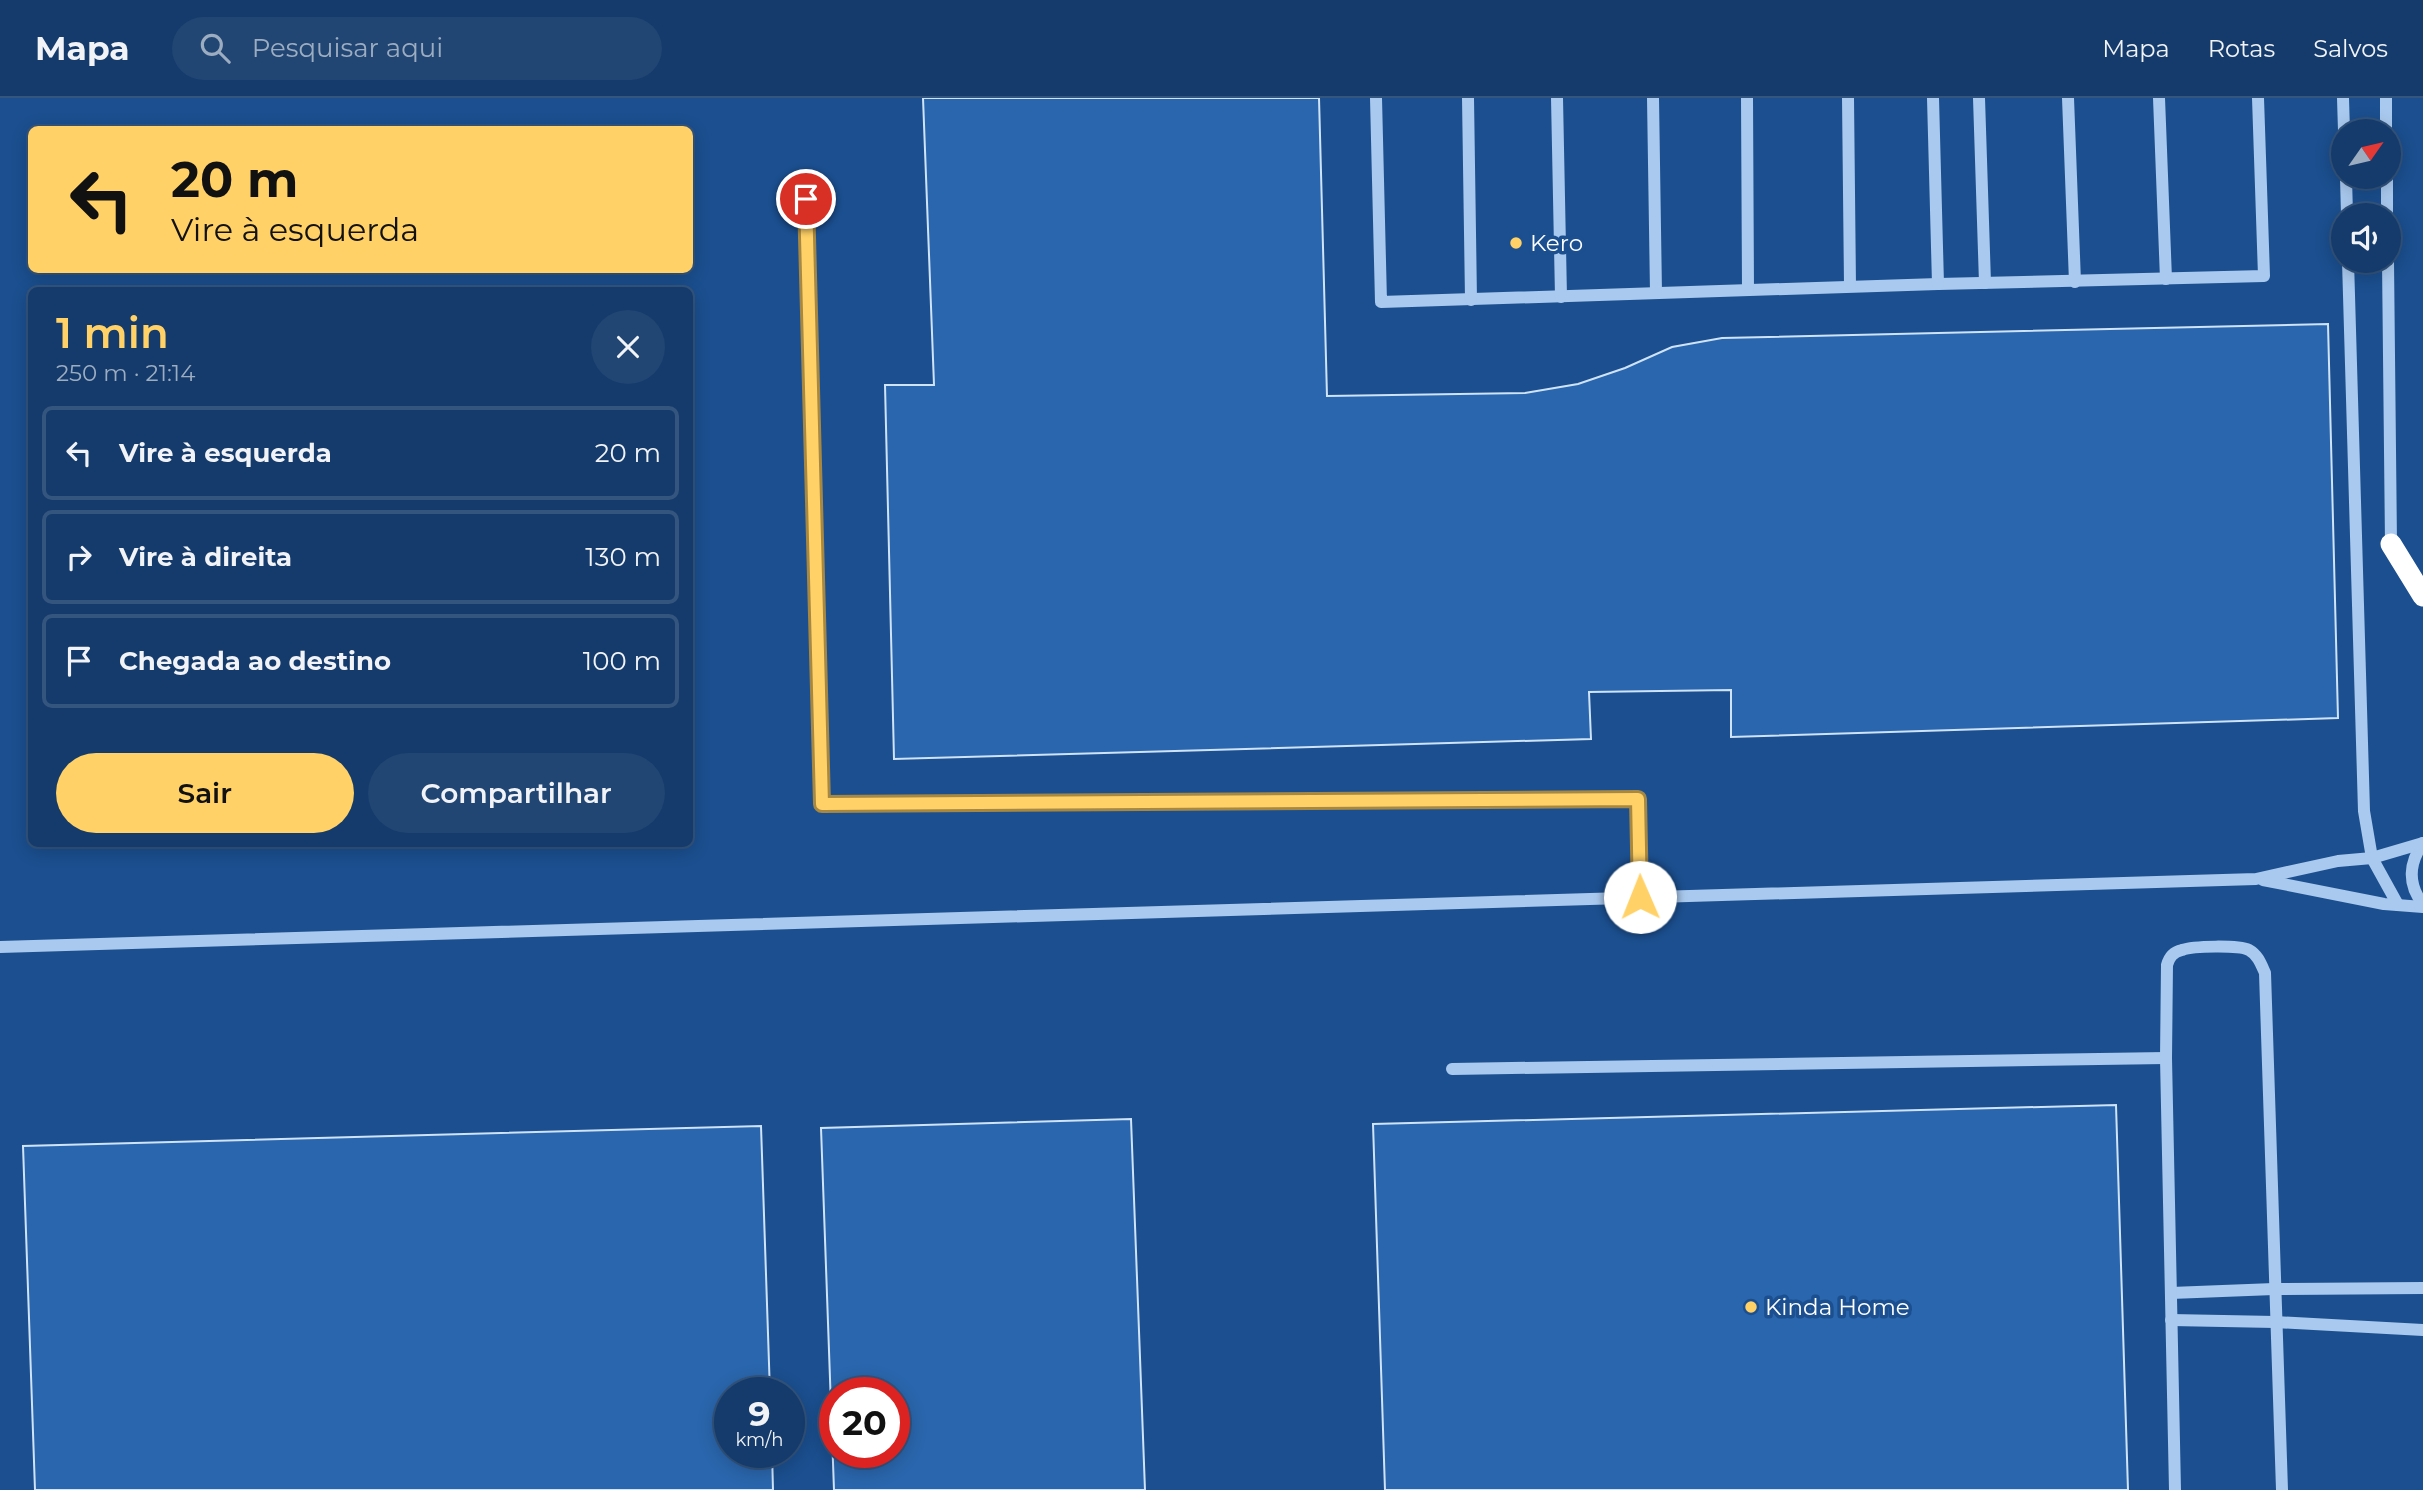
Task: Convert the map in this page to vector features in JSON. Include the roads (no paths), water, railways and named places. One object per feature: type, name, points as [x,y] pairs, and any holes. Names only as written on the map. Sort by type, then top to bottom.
[{"type":"highway","points":[[2391,544],[2423,596]]},
{"type":"lane","points":[[1376,98],[1381,302],[1850,286],[2264,276],[2258,98]]},
{"type":"lane","points":[[1468,98],[1471,299]]},
{"type":"lane","points":[[1558,98],[1561,296]]},
{"type":"lane","points":[[1653,98],[1656,293]]},
{"type":"lane","points":[[1747,98],[1748,290]]},
{"type":"lane","points":[[1848,98],[1850,286]]},
{"type":"lane","points":[[1933,98],[1938,284]]},
{"type":"lane","points":[[1979,98],[1985,283]]},
{"type":"lane","points":[[2068,98],[2075,282]]},
{"type":"lane","points":[[2159,98],[2166,279]]},
{"type":"lane","points":[[2343,98],[2344,119]]},
{"type":"lane","points":[[2386,98],[2386,119]]},
{"type":"lane","points":[[806,199],[822,804],[1638,799],[1640,897]]},
{"type":"lane","points":[[2348,273],[2364,811],[2372,858],[2398,905]]},
{"type":"lane","points":[[2388,273],[2391,544]]},
{"type":"lane","points":[[0,947],[2256,879],[2338,861],[2372,858],[2423,843]]},
{"type":"lane","points":[[2423,843],[2415,854],[2411,868],[2412,883],[2423,905]]},
{"type":"lane","points":[[2256,879],[2374,902],[2423,905]]},
{"type":"lane","points":[[2175,1490],[2166,1058],[2167,965],[2172,955],[2184,949],[2239,948],[2256,955],[2265,973],[2282,1490]]},
{"type":"lane","points":[[1452,1069],[2166,1058]]},
{"type":"lane","points":[[2171,1293],[2423,1288]]},
{"type":"lane","points":[[2171,1320],[2276,1322],[2423,1330]]},
{"type":"place","name":"Kero","points":[[1516,243]]},
{"type":"place","name":"Kinda Home","points":[[1751,1307]]}]
